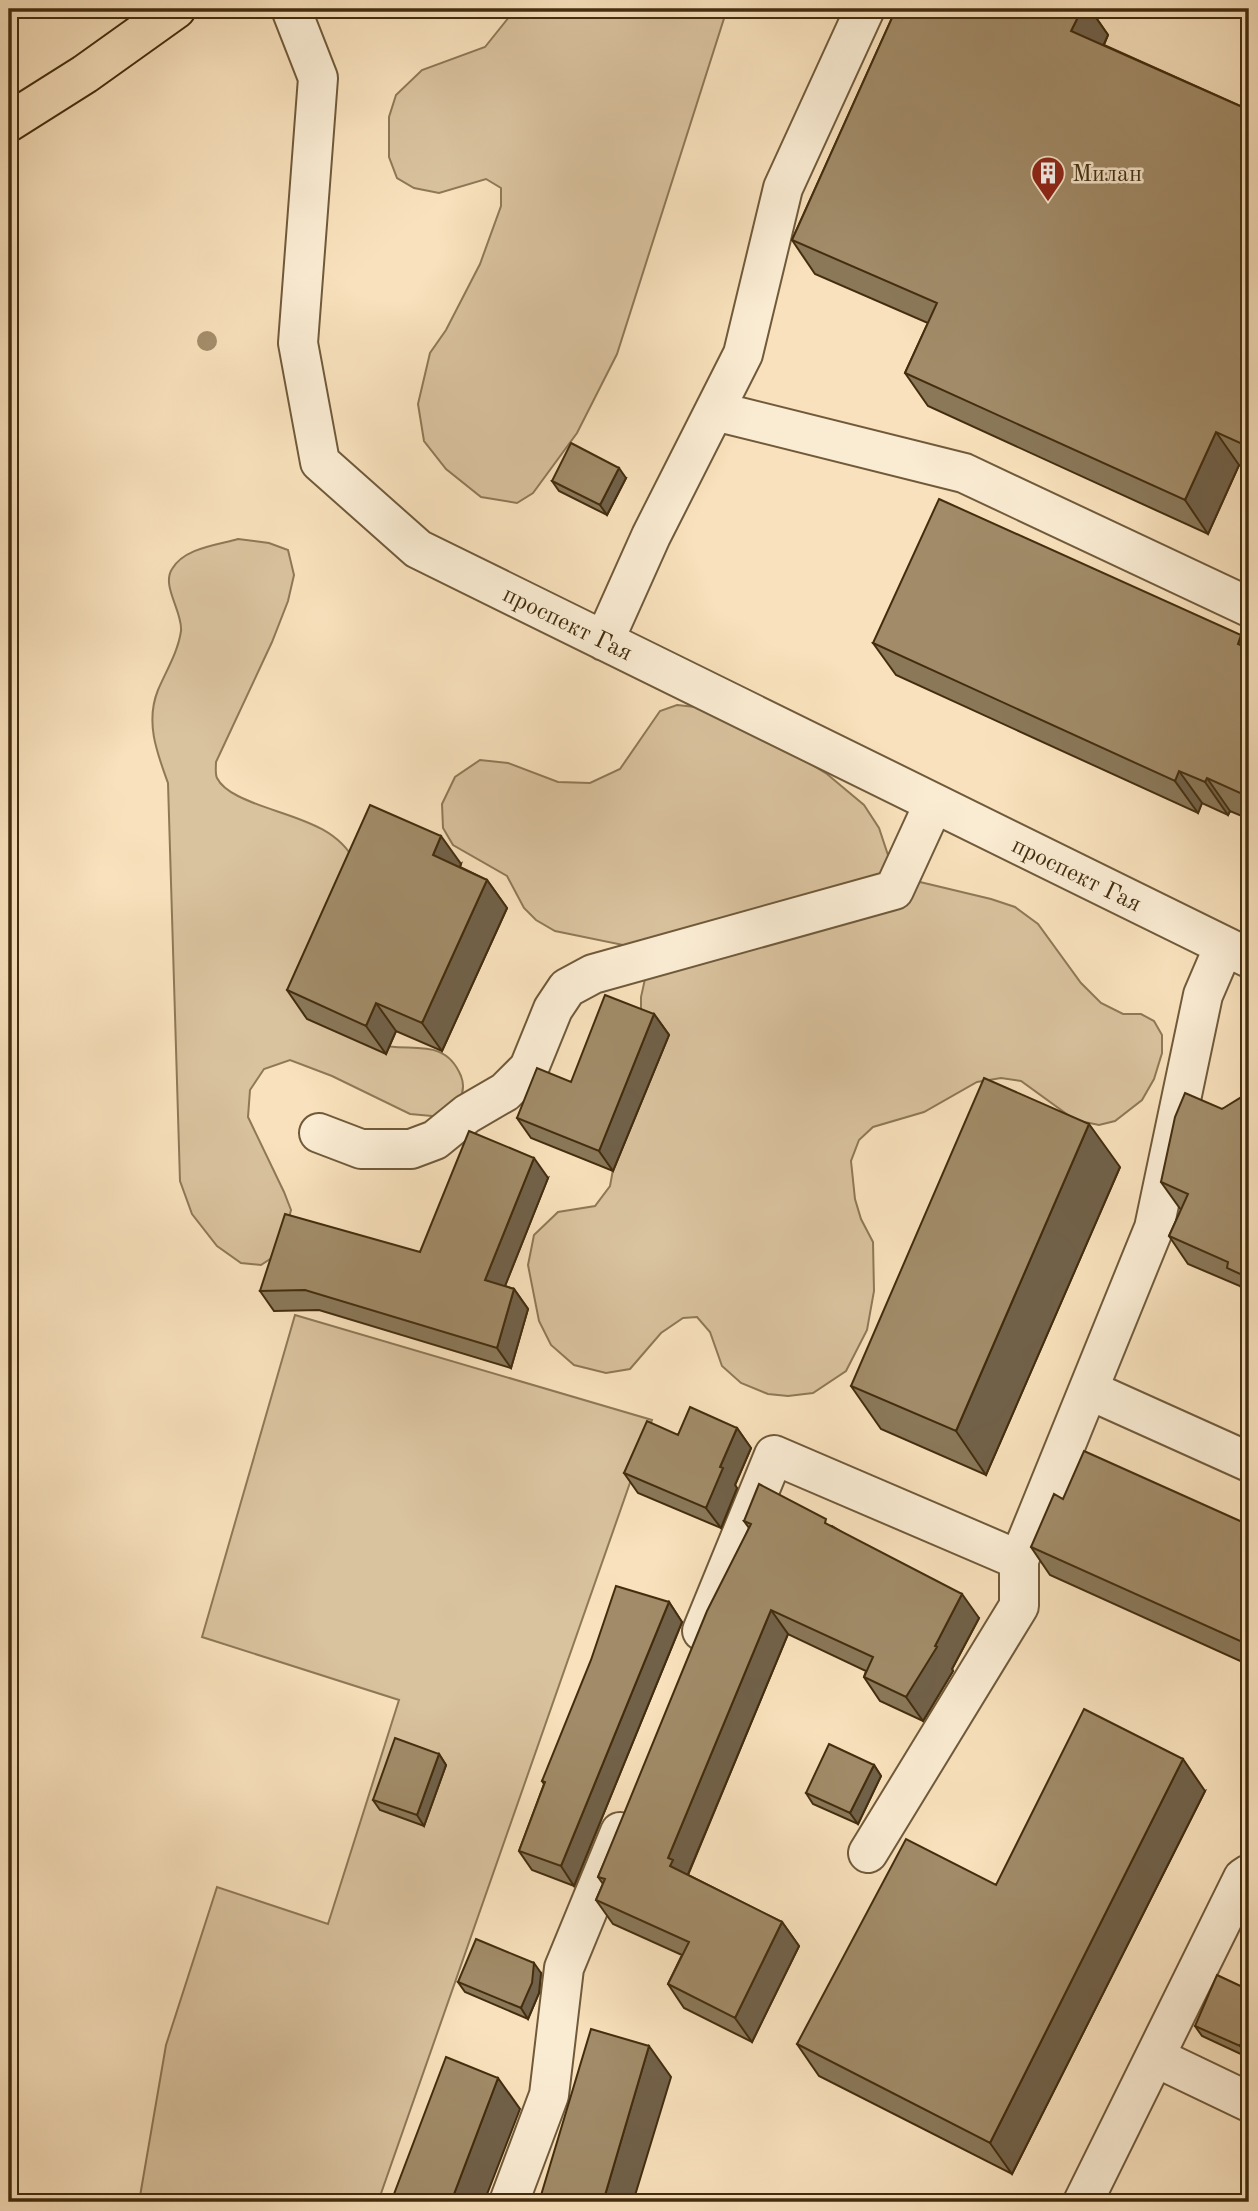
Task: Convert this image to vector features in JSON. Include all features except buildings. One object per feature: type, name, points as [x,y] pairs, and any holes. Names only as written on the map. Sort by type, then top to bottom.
[{"type":"main road","points":[[9,121],[86,74],[176,9]]},
{"type":"street","name":"проспект Гая","points":[[291,9],[318,78],[298,343],[320,463],[418,549],[1237,952]]},
{"type":"street","points":[[604,641],[651,536],[743,354],[783,188],[865,9]]},
{"type":"street","points":[[715,411],[964,473],[1249,607]]},
{"type":"street","points":[[319,1133],[360,1149],[411,1149],[435,1140],[467,1114],[505,1092],[529,1068],[553,1009],[567,988],[593,974],[894,890],[934,803]]},
{"type":"street","points":[[868,1853],[1019,1606],[1019,1560],[1154,1228],[1203,995],[1237,952]]},
{"type":"street","points":[[1089,1390],[1249,1462]]},
{"type":"street","points":[[690,1660],[774,1455],[1019,1560]]},
{"type":"street","points":[[509,2202],[549,2095],[564,1968],[632,1801]]},
{"type":"street","points":[[1083,2202],[1243,1878],[1249,1874]]},
{"type":"street","points":[[1155,2057],[1249,2102]]},
{"type":"shaded area","points":[[512,9],[727,9],[617,354],[577,433],[533,493],[517,503],[481,497],[446,469],[424,441],[418,404],[430,353],[446,330],[480,264],[501,206],[501,188],[486,179],[439,193],[414,188],[397,178],[389,157],[389,117],[396,95],[422,70],[485,47],[509,17]]},
{"type":"shaded area","points":[[238,539],[269,543],[288,550],[294,575],[288,601],[272,642],[216,762],[216,776],[223,786],[238,796],[319,827],[346,848],[355,862],[299,1002],[305,1016],[349,1035],[388,1047],[435,1050],[454,1063],[463,1082],[462,1094],[443,1117],[410,1114],[332,1076],[290,1060],[264,1069],[250,1090],[248,1117],[291,1210],[283,1241],[273,1257],[261,1265],[241,1263],[217,1246],[192,1214],[180,1181],[168,783],[153,726],[154,702],[175,654],[181,631],[169,583],[172,569],[184,556]]},
{"type":"shaded area","points":[[677,705],[714,709],[746,724],[827,774],[864,805],[879,828],[888,855],[897,870],[920,882],[1015,907],[1038,924],[1081,983],[1101,1003],[1123,1014],[1141,1014],[1154,1021],[1162,1035],[1162,1053],[1154,1079],[1142,1100],[1115,1121],[1099,1125],[1075,1120],[1021,1081],[1001,1078],[977,1082],[924,1112],[873,1127],[859,1140],[851,1161],[855,1199],[861,1219],[873,1242],[874,1291],[867,1330],[846,1371],[813,1393],[788,1396],[768,1394],[741,1383],[722,1366],[710,1332],[697,1317],[683,1318],[661,1333],[630,1369],[606,1373],[574,1365],[551,1345],[539,1321],[528,1265],[534,1235],[558,1212],[595,1206],[610,1186],[626,1099],[641,1044],[641,997],[645,979],[638,948],[555,931],[536,920],[524,908],[507,876],[453,845],[443,828],[442,804],[455,777],[480,760],[508,763],[558,782],[590,783],[620,769],[660,711]]},
{"type":"shaded area","points":[[295,1315],[652,1420],[378,2202],[139,2202],[166,2045],[217,1887],[328,1924],[399,1700],[202,1637]]},
{"type":"place","name":"Милан","points":[[1048,203]]}]
